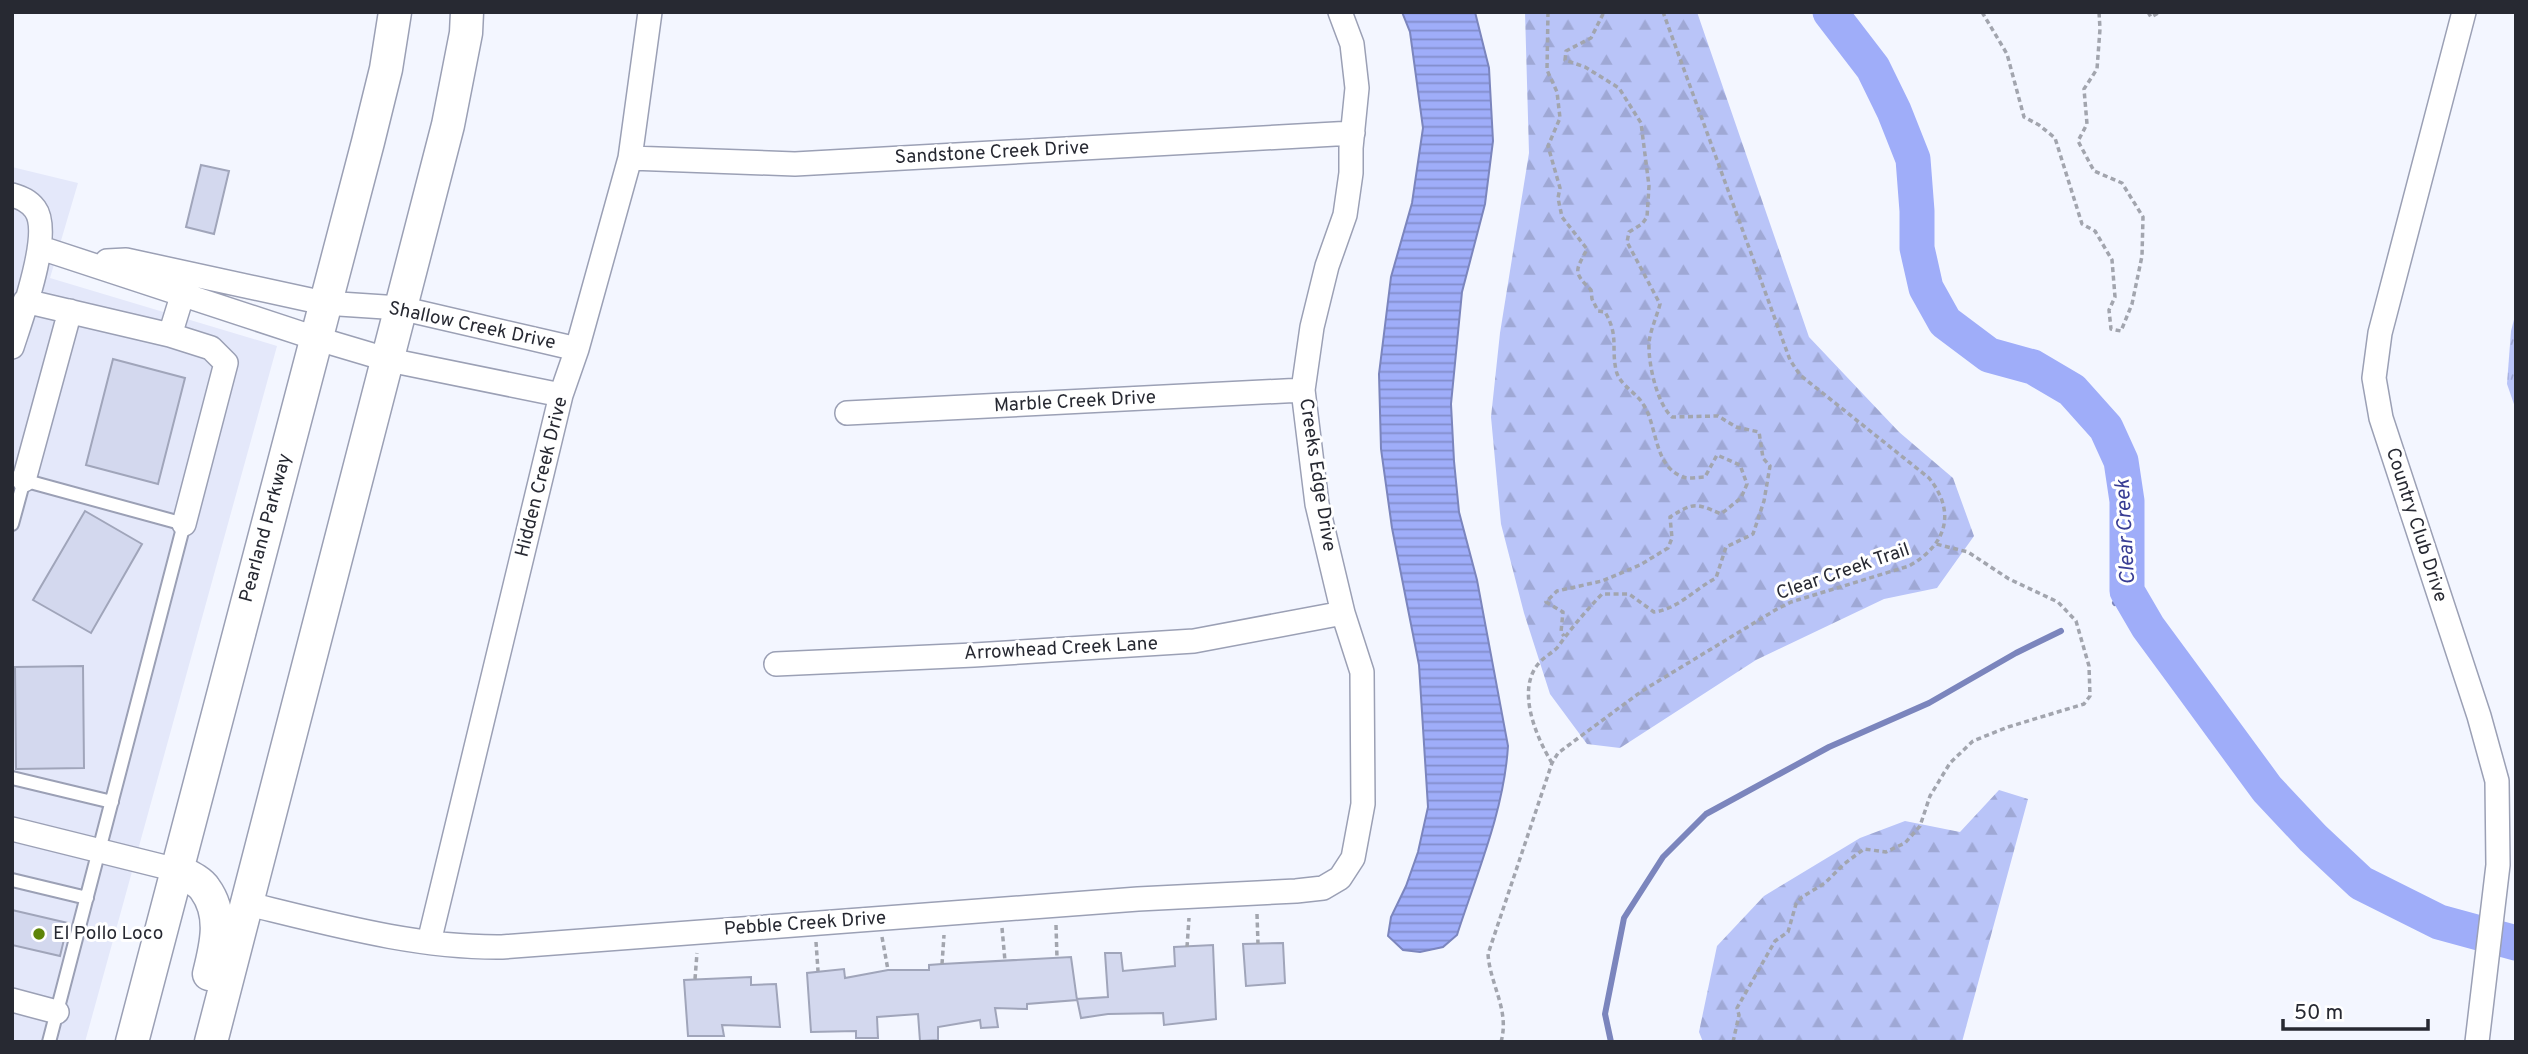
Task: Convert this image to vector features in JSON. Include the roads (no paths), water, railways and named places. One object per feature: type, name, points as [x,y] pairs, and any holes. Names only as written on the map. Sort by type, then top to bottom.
[{"type":"main road","name":"Pearland Parkway","points":[[132,1042],[386,69],[395,12]]},
{"type":"main road","points":[[211,1042],[448,125],[466,33],[467,12]]},
{"type":"main road","points":[[177,870],[204,887],[216,913],[218,940],[204,992],[204,1042]]},
{"type":"street","name":"Hidden Creek Drive","points":[[429,942],[561,395],[577,349],[630,158],[650,12]]},
{"type":"street","name":"Creeks Edge Drive","points":[[1340,12],[1352,44],[1357,88],[1351,173],[1345,215],[1327,266],[1315,314],[1303,390],[1317,503],[1343,613],[1363,672],[1363,804],[1353,858]]},
{"type":"street","name":"Country Club Drive","points":[[2464,12],[2379,332],[2374,378],[2381,418],[2479,716],[2506,780],[2477,1042]]},
{"type":"street","name":"Sandstone Creek Drive","points":[[630,158],[795,164],[1353,133]]},
{"type":"street","points":[[12,195],[26,200],[37,211],[41,248],[12,347]]},
{"type":"street","points":[[41,248],[85,262],[126,260],[315,338],[389,360],[561,395]]},
{"type":"street","name":"Shallow Creek Drive","points":[[186,283],[324,303],[400,308],[577,349]]},
{"type":"street","points":[[170,335],[186,283]]},
{"type":"street","points":[[25,301],[170,335],[211,348],[226,363],[184,524]]},
{"type":"street","points":[[18,479],[70,311]]},
{"type":"street","name":"Marble Creek Drive","points":[[847,413],[1303,390]]},
{"type":"street","name":"Arrowhead Creek Lane","points":[[776,664],[1194,641],[1343,613]]},
{"type":"street","points":[[12,830],[177,870]]},
{"type":"street","name":"Pebble Creek Drive","points":[[248,904],[400,939],[464,947],[502,947],[1056,905],[1323,888],[1340,878],[1353,858]]},
{"type":"street","points":[[12,1000],[57,1012]]},
{"type":"lane","points":[[12,524],[18,479],[184,524],[49,1042]]},
{"type":"lane","points":[[12,778],[112,802]]},
{"type":"lane","points":[[12,880],[87,898]]},
{"type":"waterway","name":"Clear Creek","points":[[1830,12],[1873,68],[1913,159],[1917,248],[1926,288],[1945,322],[1989,355],[2033,367],[2072,390],[2106,428],[2121,461],[2127,501],[2127,591],[2148,627],[2267,789],[2313,838],[2361,883],[2439,922],[2516,943]]},
{"type":"waterway","points":[[2115,603],[2123,598],[2127,591]]},
{"type":"waterway","points":[[1611,1042],[1605,1014],[1624,918],[1663,857],[1706,814],[1829,747],[1929,703],[2016,653],[2061,631]]},
{"type":"place","name":"El Pollo Loco","points":[[39,934]]}]
